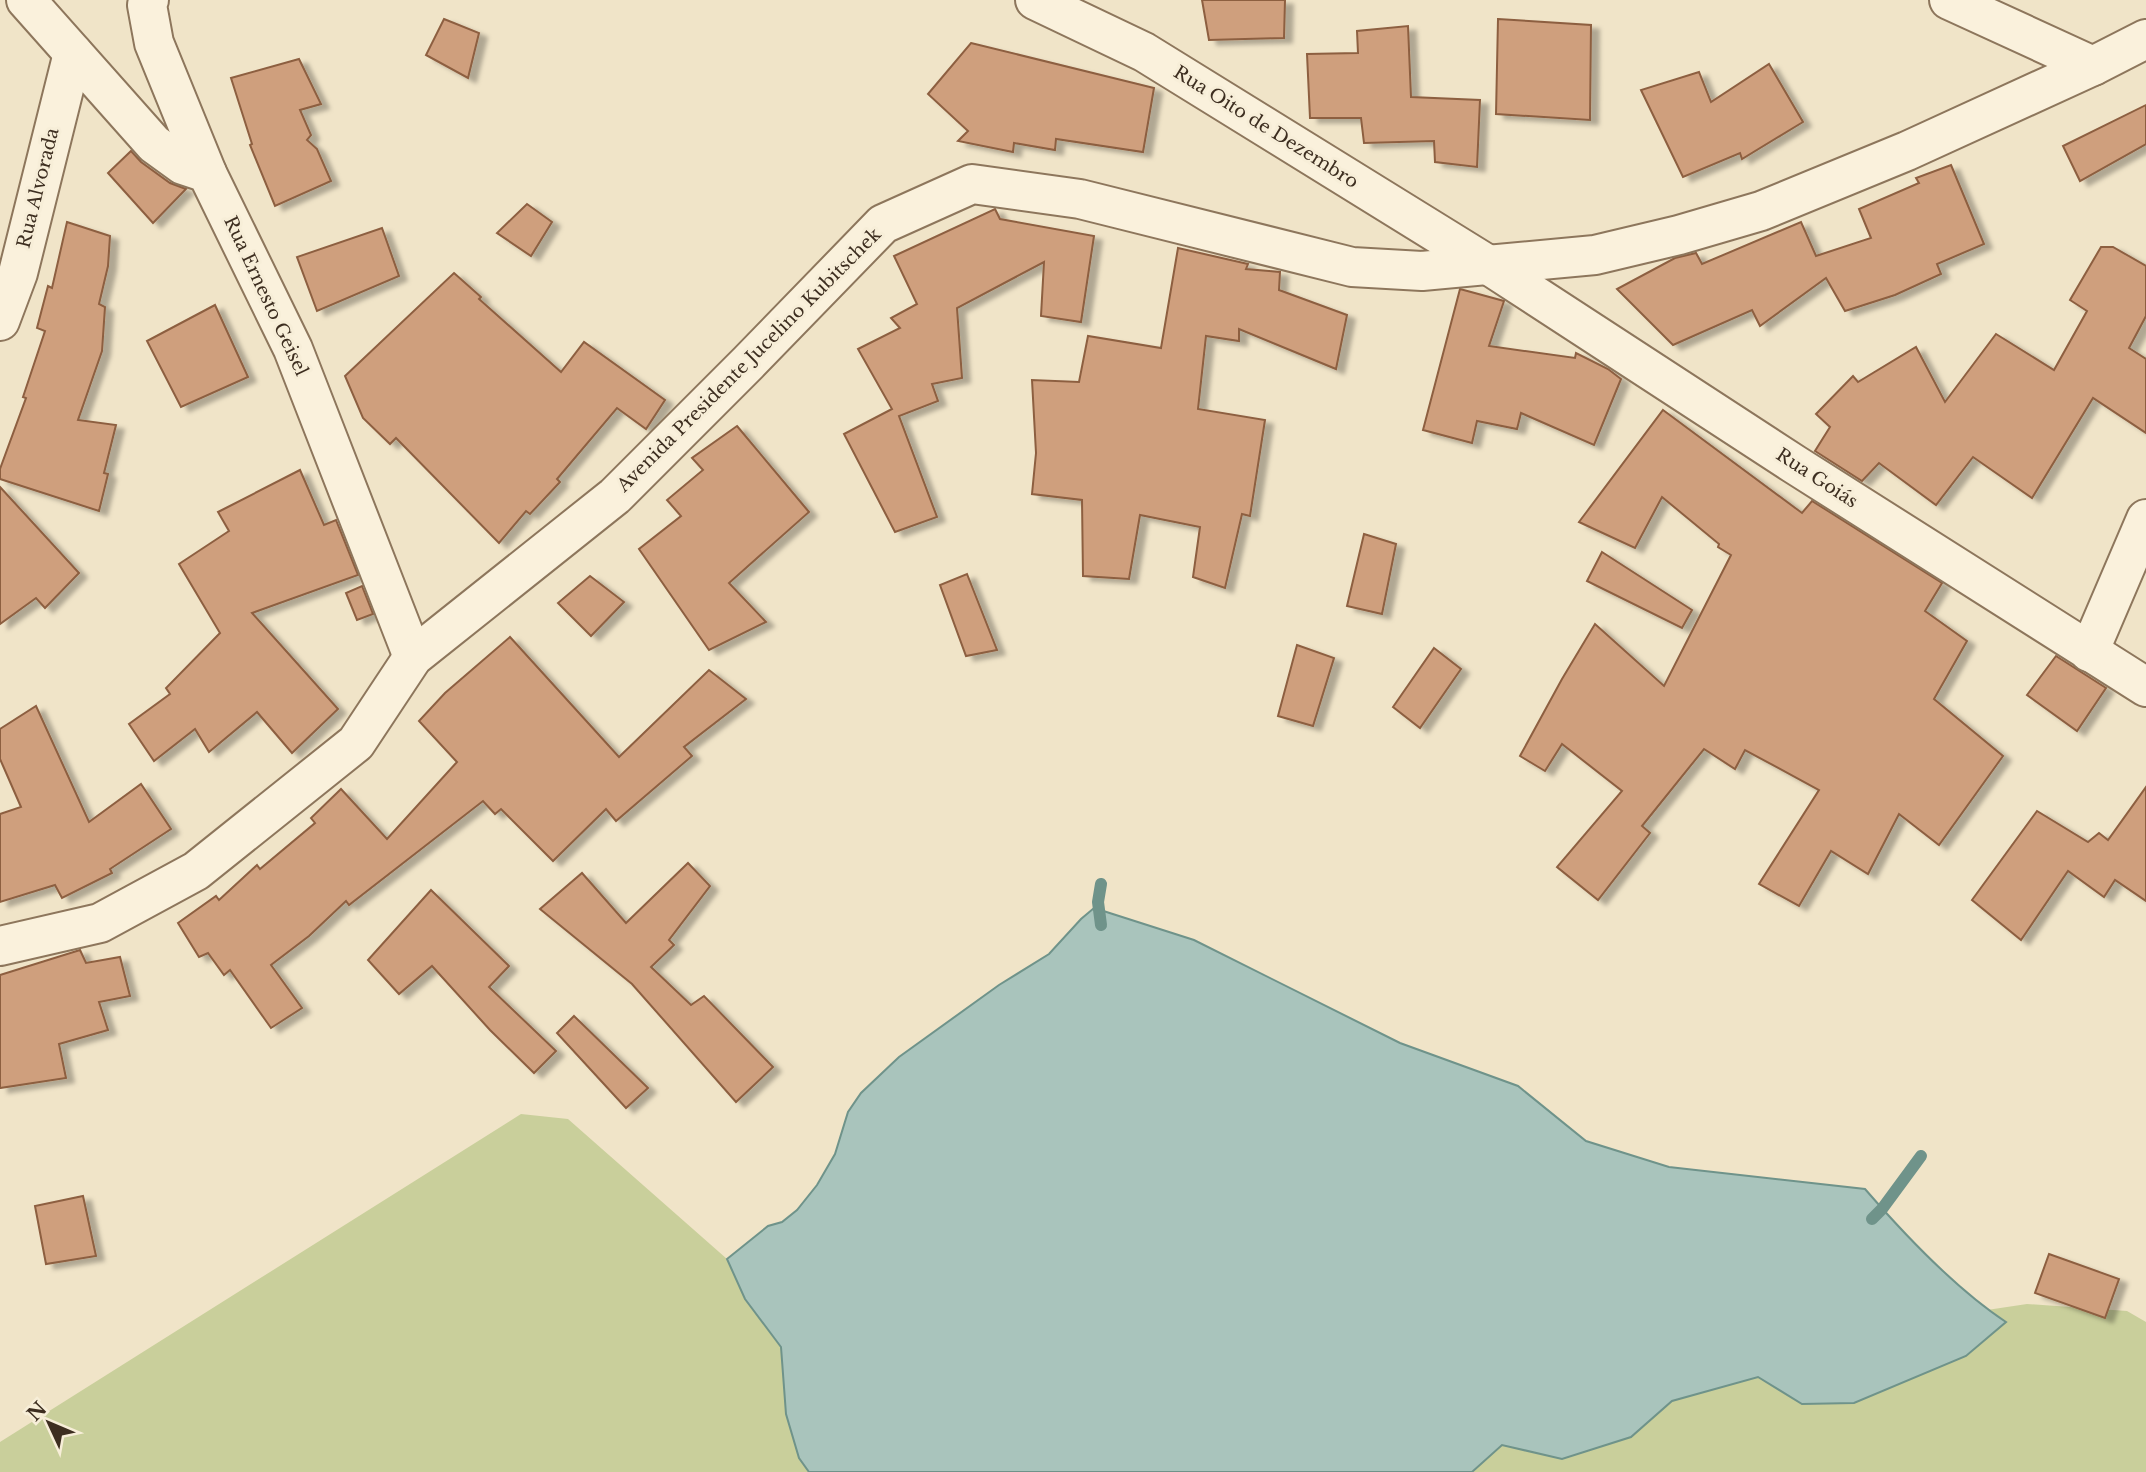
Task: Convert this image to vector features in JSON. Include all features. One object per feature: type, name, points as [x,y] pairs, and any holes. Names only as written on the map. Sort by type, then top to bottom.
[{"type":"street","points":[[26,0],[154,144],[183,165],[208,173]]},
{"type":"street","points":[[149,0],[147,5],[154,43],[208,173]]},
{"type":"street","name":"Rua Oito de Dezembro","points":[[1035,0],[1144,52],[1490,266]]},
{"type":"street","points":[[1948,0],[2093,66]]},
{"type":"street","name":"Avenida Presidente Jucelino Kubitschek","points":[[0,946],[100,923],[196,871],[356,743],[413,657],[615,496],[883,224],[972,184],[1080,199],[1352,267],[1422,271],[1595,255],[1679,235],[1761,211],[1907,151],[2146,39]]},
{"type":"street","name":"Rua Alvorada","points":[[0,321],[18,273],[73,53]]},
{"type":"street","name":"Rua Ernesto Geisel","points":[[208,173],[293,349],[413,657]]},
{"type":"street","name":"Rua Goiás","points":[[1490,266],[2146,687]]},
{"type":"street","points":[[2088,652],[2146,519]]},
{"type":"green space","points":[[521,1114],[568,1119],[727,1259],[745,1299],[781,1347],[786,1414],[799,1458],[809,1472],[0,1472],[0,1442]]},
{"type":"green space","points":[[2027,1304],[2127,1311],[2146,1322],[2146,1472],[1472,1472],[1502,1445],[1562,1459],[1630,1437],[1672,1401],[1758,1376],[1802,1404],[2005,1323],[1987,1310]]},
{"type":"water","points":[[1094,908],[1194,940],[1400,1043],[1518,1086],[1586,1141],[1669,1167],[1865,1189],[1931,1260],[1968,1294],[2006,1322],[1966,1356],[1854,1403],[1802,1404],[1758,1377],[1672,1401],[1631,1437],[1562,1459],[1502,1445],[1472,1472],[809,1472],[799,1458],[786,1414],[781,1347],[745,1299],[727,1259],[768,1226],[782,1222],[797,1210],[817,1185],[835,1154],[848,1112],[861,1093],[899,1057],[999,985],[1049,954]]},
{"type":"building","points":[[1202,0],[1285,0],[1284,38],[1209,40]]},
{"type":"building","points":[[444,19],[479,33],[468,78],[426,55]]},
{"type":"building","points":[[1498,19],[1591,25],[1590,120],[1496,114]]},
{"type":"building","points":[[1408,26],[1411,97],[1480,100],[1477,167],[1435,162],[1434,141],[1364,143],[1361,118],[1310,118],[1307,54],[1358,53],[1357,31]]},
{"type":"building","points":[[971,43],[1154,88],[1143,152],[1056,139],[1055,150],[1014,143],[1013,152],[958,141],[968,131],[928,94]]},
{"type":"building","points":[[299,59],[321,104],[300,110],[311,135],[307,140],[317,149],[331,181],[275,206],[250,145],[252,144],[231,78]]},
{"type":"building","points":[[1769,64],[1803,122],[1742,159],[1740,153],[1683,177],[1641,90],[1699,72],[1711,102]]},
{"type":"building","points":[[2146,105],[2146,144],[2080,181],[2063,146]]},
{"type":"building","points":[[131,151],[141,162],[170,183],[186,189],[153,223],[108,173]]},
{"type":"building","points":[[1951,165],[1984,244],[1937,264],[1941,274],[1895,295],[1845,311],[1826,278],[1760,326],[1752,310],[1673,345],[1617,289],[1675,258],[1696,253],[1702,264],[1801,222],[1816,256],[1871,238],[1859,209],[1919,183],[1916,178]]},
{"type":"building","points":[[527,204],[552,222],[531,256],[497,233]]},
{"type":"building","points":[[995,209],[1000,219],[1094,236],[1081,322],[1041,316],[1044,262],[957,308],[962,378],[932,384],[938,401],[899,416],[937,517],[895,532],[844,434],[892,409],[858,349],[900,328],[891,318],[917,304],[894,256]]},
{"type":"building","points":[[67,222],[110,236],[108,266],[99,304],[105,307],[102,351],[78,420],[116,425],[104,473],[108,474],[99,511],[0,479],[0,469],[26,398],[23,397],[45,331],[37,328],[48,286],[52,288]]},
{"type":"building","points":[[382,228],[399,276],[317,311],[297,257]]},
{"type":"building","points":[[2101,247],[2113,247],[2146,266],[2146,316],[2129,348],[2146,359],[2146,433],[2093,398],[2032,498],[1973,457],[1936,505],[1879,463],[1862,481],[1815,451],[1830,427],[1816,414],[1853,376],[1858,382],[1916,347],[1945,402],[1996,334],[2054,370],[2087,311],[2070,300]]},
{"type":"building","points":[[1178,248],[1248,264],[1246,269],[1280,272],[1279,290],[1347,315],[1336,369],[1239,329],[1239,341],[1206,336],[1198,409],[1265,420],[1250,516],[1242,514],[1225,588],[1193,577],[1200,527],[1140,515],[1129,579],[1083,576],[1082,500],[1032,494],[1036,453],[1032,380],[1079,382],[1088,336],[1161,348]]},
{"type":"building","points":[[454,273],[481,297],[479,299],[561,372],[584,342],[665,400],[646,429],[617,408],[557,479],[560,482],[530,514],[526,511],[499,543],[396,438],[390,444],[363,418],[345,376]]},
{"type":"building","points":[[1460,289],[1504,301],[1489,346],[1575,358],[1576,353],[1608,369],[1621,379],[1594,445],[1521,413],[1517,429],[1477,421],[1472,443],[1423,430]]},
{"type":"building","points":[[215,305],[248,377],[181,407],[147,341]]},
{"type":"building","points":[[1663,410],[1802,513],[1812,501],[1942,583],[1925,611],[1967,641],[1934,699],[2003,756],[1939,845],[1899,814],[1868,874],[1831,851],[1799,906],[1759,884],[1819,790],[1745,750],[1735,769],[1704,749],[1642,826],[1650,833],[1598,900],[1557,867],[1622,791],[1562,744],[1545,771],[1520,756],[1562,679],[1595,624],[1664,686],[1731,555],[1718,547],[1719,544],[1662,497],[1635,548],[1579,522]]},
{"type":"building","points":[[737,426],[809,512],[729,583],[766,622],[709,650],[639,549],[681,516],[667,500],[703,470],[692,458]]},
{"type":"building","points":[[300,470],[324,525],[336,520],[358,575],[252,613],[338,709],[292,753],[257,712],[209,752],[195,729],[154,761],[129,724],[170,694],[166,688],[220,633],[179,564],[229,531],[218,512]]},
{"type":"building","points":[[0,487],[79,573],[45,608],[36,598],[0,624]]},
{"type":"building","points":[[1364,534],[1396,544],[1382,614],[1347,606]]},
{"type":"building","points":[[1602,552],[1692,610],[1682,628],[1587,581]]},
{"type":"building","points":[[967,574],[997,650],[966,656],[940,585]]},
{"type":"building","points":[[590,576],[624,602],[591,636],[558,603]]},
{"type":"building","points":[[362,586],[373,614],[357,620],[346,593]]},
{"type":"building","points":[[510,637],[619,757],[709,670],[746,699],[684,747],[692,756],[616,821],[606,809],[553,861],[501,809],[495,814],[483,801],[349,905],[346,901],[309,936],[271,965],[302,1008],[271,1028],[230,970],[224,975],[208,953],[199,957],[178,923],[216,896],[219,900],[257,865],[260,869],[315,823],[311,818],[341,789],[387,839],[457,762],[419,721],[445,693]]},
{"type":"building","points":[[1297,645],[1334,658],[1313,726],[1278,716]]},
{"type":"building","points":[[1434,648],[1461,669],[1420,728],[1393,707]]},
{"type":"building","points":[[2056,656],[2106,688],[2077,731],[2027,695]]},
{"type":"building","points":[[36,706],[89,822],[141,784],[171,829],[110,869],[112,873],[62,898],[55,885],[0,902],[0,814],[21,807],[0,759],[0,729]]},
{"type":"building","points":[[2146,787],[2146,901],[2115,880],[2104,897],[2068,871],[2021,940],[1972,900],[2037,811],[2088,842],[2099,833],[2108,840]]},
{"type":"building","points":[[688,863],[710,886],[669,940],[674,945],[651,967],[691,1005],[704,996],[773,1067],[736,1102],[632,984],[540,909],[582,873],[626,923]]},
{"type":"building","points":[[431,890],[509,966],[489,987],[556,1051],[534,1073],[490,1030],[432,966],[399,994],[368,960]]},
{"type":"building","points":[[80,950],[86,963],[120,957],[130,996],[99,1002],[108,1030],[59,1044],[66,1078],[0,1088],[0,975]]},
{"type":"building","points":[[574,1016],[648,1088],[626,1108],[557,1033]]},
{"type":"building","points":[[83,1196],[96,1256],[46,1264],[35,1206]]},
{"type":"building","points":[[2049,1254],[2119,1279],[2105,1318],[2035,1293]]},
{"type":"waterway","points":[[1101,884],[1098,902],[1101,925]]},
{"type":"waterway","points":[[1872,1219],[1921,1156]]}]
